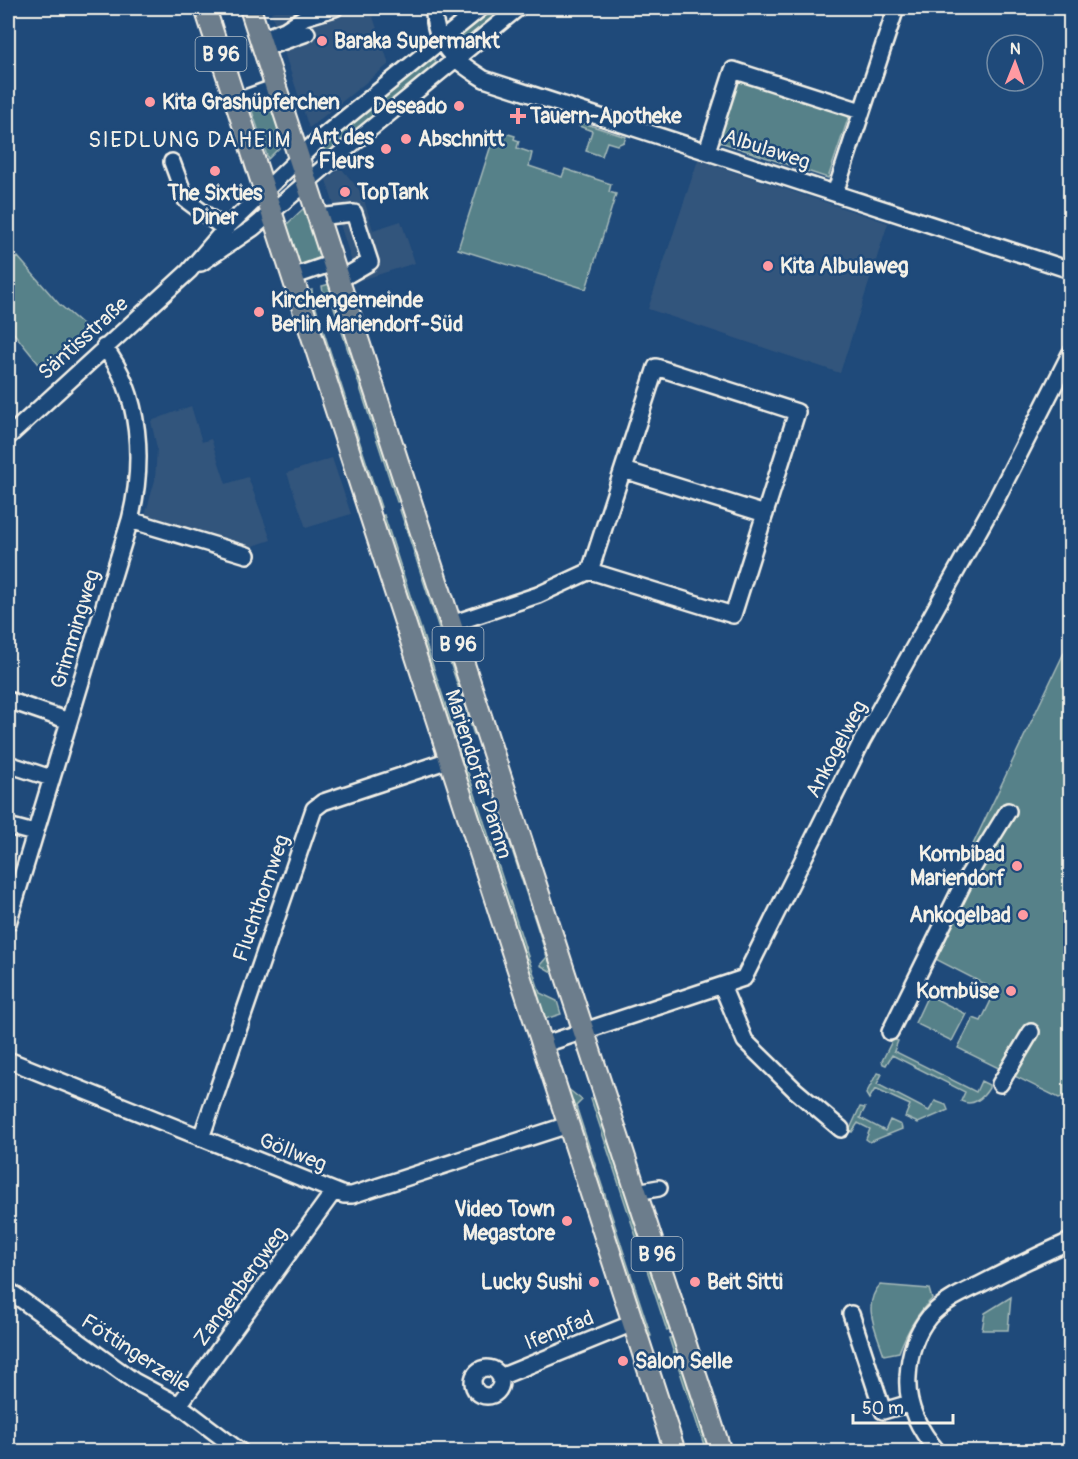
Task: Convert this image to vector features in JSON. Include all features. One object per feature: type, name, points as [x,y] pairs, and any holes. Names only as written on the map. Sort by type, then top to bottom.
[{"type":"main road","name":"Mariendorfer Damm","points":[[205,8],[675,1452]]},
{"type":"main road","name":"Mariendorfer Damm","points":[[250,8],[721,1452]]},
{"type":"street","points":[[261,44],[305,17],[335,8]]},
{"type":"street","points":[[434,8],[435,27],[441,41],[454,59]]},
{"type":"street","name":"Säntisstraße","points":[[8,437],[189,271],[225,229],[299,159],[339,123],[481,8]]},
{"type":"street","name":"Säntisstraße","points":[[189,271],[249,232],[518,8]]},
{"type":"street","points":[[835,193],[896,8]]},
{"type":"street","points":[[261,44],[307,33]]},
{"type":"street","name":"Albulaweg","points":[[454,59],[484,79],[1071,270]]},
{"type":"street","points":[[706,151],[733,70],[861,111]]},
{"type":"street","points":[[237,101],[276,87]]},
{"type":"street","points":[[172,162],[186,200],[225,229]]},
{"type":"street","points":[[292,277],[336,272],[370,262],[354,213],[318,217]]},
{"type":"street","name":"Grimmingweg","points":[[8,923],[137,493],[137,437],[124,381],[114,359],[104,347]]},
{"type":"street","name":"Ankogelweg","points":[[542,1045],[744,978],[862,741],[993,505],[1071,354]]},
{"type":"street","points":[[451,624],[538,595],[591,571],[733,615],[798,412],[656,367],[591,571]]},
{"type":"street","points":[[624,470],[765,514]]},
{"type":"street","points":[[130,520],[247,555]]},
{"type":"street","points":[[8,700],[69,721]]},
{"type":"street","name":"Fluchthornweg","points":[[201,1138],[314,809],[323,802],[449,760]]},
{"type":"street","points":[[8,764],[51,778]]},
{"type":"street","points":[[890,1032],[963,884],[1008,811]]},
{"type":"street","points":[[8,826],[34,833]]},
{"type":"street","points":[[722,986],[745,1041],[795,1090],[841,1129]]},
{"type":"street","points":[[1000,1084],[1031,1032]]},
{"type":"street","name":"Göllweg","points":[[8,1060],[344,1196],[568,1125]]},
{"type":"street","points":[[636,1192],[659,1188]]},
{"type":"street","name":"Zangenbergweg","points":[[178,1405],[334,1191]]},
{"type":"street","points":[[938,1452],[922,1432],[910,1403],[907,1383],[914,1343],[929,1317],[951,1299],[1036,1255],[1071,1241]]},
{"type":"street","name":"Föttingerzeile","points":[[8,1290],[134,1381],[178,1405],[241,1452]]},
{"type":"street","points":[[851,1314],[883,1411],[910,1403]]},
{"type":"street","name":"Ifenpfad","points":[[500,1377],[633,1323]]},
{"type":"shaded area","points":[[284,8],[370,8],[389,64],[309,128],[271,12]]},
{"type":"shaded area","name":"Kita Albulaweg","points":[[698,160],[888,223],[840,373],[648,309]]},
{"type":"shaded area","points":[[341,168],[362,193],[373,230],[401,221],[415,263],[358,281],[326,180]]},
{"type":"shaded area","points":[[191,406],[202,442],[211,439],[226,484],[248,477],[271,540],[250,547],[243,546],[145,516],[155,480],[157,448],[151,421]]},
{"type":"shaded area","points":[[332,458],[351,514],[306,528],[287,473]]},
{"type":"green space","points":[[490,8],[508,8],[466,42],[459,33]]},
{"type":"green space","points":[[431,55],[438,64],[326,155],[322,144]]},
{"type":"green space","points":[[747,79],[851,110],[828,178],[714,140],[733,86]]},
{"type":"green space","points":[[266,99],[270,100],[284,143],[268,159],[251,108],[253,104]]},
{"type":"green space","points":[[580,122],[626,137],[624,142],[617,145],[607,142],[602,156],[586,151],[592,131],[579,126]]},
{"type":"green space","points":[[505,133],[515,136],[514,139],[519,141],[517,148],[532,153],[529,166],[562,177],[565,169],[611,184],[609,192],[616,194],[586,289],[458,249],[494,136],[503,138]]},
{"type":"green space","points":[[305,207],[321,257],[298,266],[284,227]]},
{"type":"green space","points":[[18,257],[59,304],[90,331],[46,373],[8,326],[8,263]]},
{"type":"green space","points":[[330,284],[402,501],[397,502],[330,295],[324,299],[322,286]]},
{"type":"green space","points":[[312,290],[381,507],[376,509],[305,292]]},
{"type":"green space","points":[[404,508],[478,734],[474,735],[400,510]]},
{"type":"green space","points":[[384,515],[457,740],[452,742],[378,517]]},
{"type":"green space","name":"Kombibad Mariendorf","points":[[1070,640],[1070,1094],[1059,1098],[958,1048],[973,1018],[981,1021],[996,990],[922,952]]},
{"type":"green space","points":[[460,748],[540,993],[557,1001],[561,1014],[542,1020],[454,749]]},
{"type":"green space","points":[[500,803],[555,974],[540,965],[547,957],[497,804]]},
{"type":"green space","points":[[928,995],[966,1014],[952,1041],[915,1023]]},
{"type":"green space","points":[[893,1039],[898,1041],[894,1051],[976,1092],[981,1081],[989,1085],[989,1088],[974,1102],[965,1103],[961,1101],[965,1092],[892,1055],[886,1065],[883,1064],[882,1061]]},
{"type":"green space","points":[[877,1073],[882,1074],[877,1084],[929,1111],[935,1101],[946,1105],[948,1110],[918,1123],[905,1117],[910,1105],[875,1089],[869,1099],[866,1094]]},
{"type":"green space","points":[[567,1088],[582,1100],[576,1106],[651,1336],[646,1337]]},
{"type":"green space","points":[[597,1098],[672,1329],[667,1331],[591,1099]]},
{"type":"green space","points":[[860,1107],[865,1108],[860,1118],[885,1131],[890,1120],[901,1125],[902,1129],[870,1142],[866,1139],[870,1129],[858,1123],[852,1132],[849,1131]]},
{"type":"green space","points":[[880,1285],[929,1289],[932,1299],[912,1323],[899,1352],[884,1355],[871,1310],[874,1293]]},
{"type":"green space","points":[[1011,1297],[1008,1330],[982,1330],[985,1313]]},
{"type":"green space","points":[[675,1337],[712,1451],[706,1451],[669,1338]]},
{"type":"place","name":"Baraka Supermarkt","points":[[322,41]]},
{"type":"place","name":"Kita Grashüpferchen","points":[[150,102]]},
{"type":"place","name":"Deseado","points":[[459,106]]},
{"type":"place","name":"Tauern-Apotheke","points":[[518,116]]},
{"type":"place","name":"Abschnitt","points":[[406,139]]},
{"type":"place","name":"Art des Fleurs","points":[[386,149]]},
{"type":"place","name":"The Sixties Diner","points":[[215,171]]},
{"type":"place","name":"TopTank","points":[[345,192]]},
{"type":"place","name":"Kita Albulaweg","points":[[768,266]]},
{"type":"place","name":"Kirchengemeinde Berlin Mariendorf-Süd","points":[[259,312]]},
{"type":"place","name":"Kombibad Mariendorf","points":[[1017,866]]},
{"type":"place","name":"Ankogelbad","points":[[1023,915]]},
{"type":"place","name":"Kombüse","points":[[1011,991]]},
{"type":"place","name":"Video Town Megastore","points":[[567,1221]]},
{"type":"place","name":"Lucky Sushi","points":[[594,1282]]},
{"type":"place","name":"Beit Sitti","points":[[695,1282]]},
{"type":"place","name":"Salon Selle","points":[[623,1361]]},
{"type":"district","name":"SIEDLUNG DAHEIM","points":[[190,139]]}]
